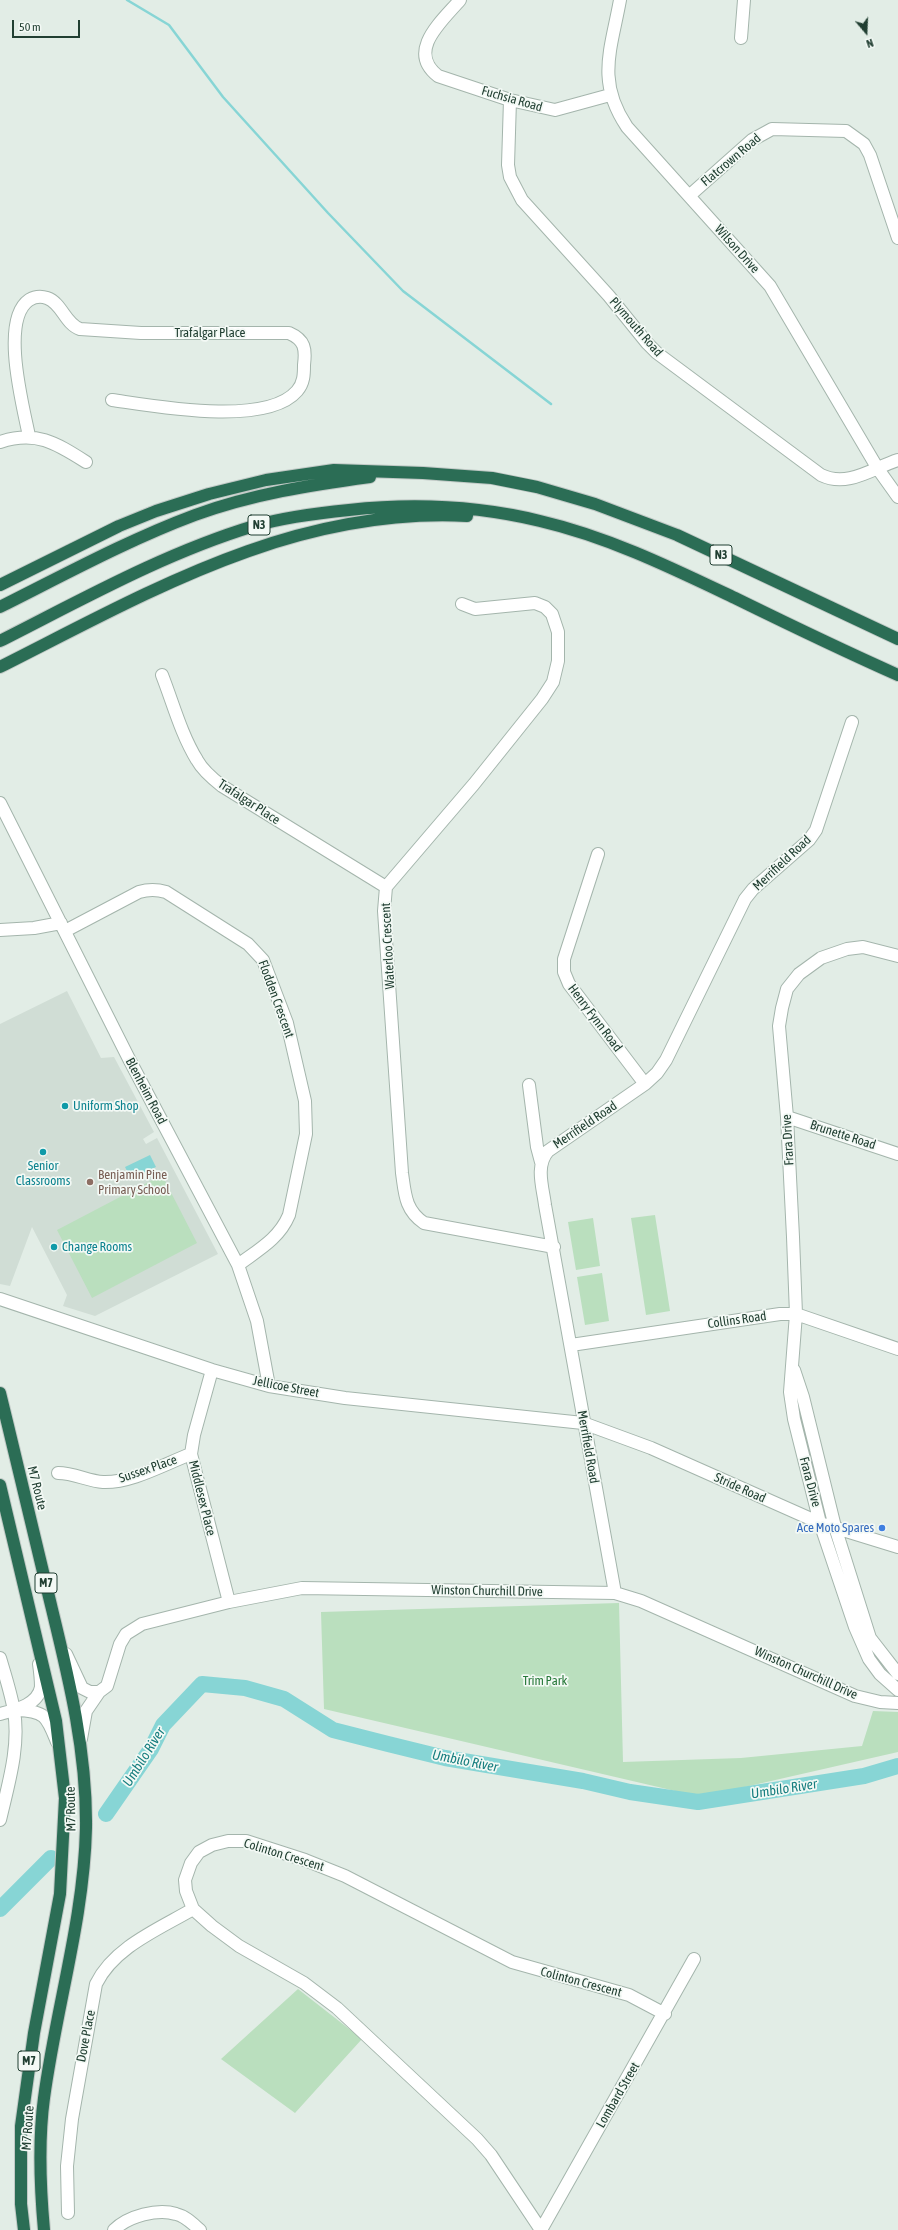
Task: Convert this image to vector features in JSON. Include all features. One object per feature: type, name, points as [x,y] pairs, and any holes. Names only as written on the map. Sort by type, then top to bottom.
[{"type":"highway","points":[[0,585],[119,526],[156,511],[209,494],[266,480],[334,470],[403,473]]},
{"type":"highway","name":"N3","points":[[0,607],[142,537],[196,515],[248,498],[296,487],[403,473],[423,473],[492,478],[537,488],[595,504],[678,535],[898,639]]},
{"type":"highway","name":"N3","points":[[0,641],[130,575],[199,545],[257,525],[320,513],[390,506],[464,508],[540,521],[588,535],[666,565],[898,675]]},
{"type":"highway","points":[[0,667],[208,565],[262,545],[331,527],[398,519],[457,516],[540,521]]},
{"type":"highway","points":[[0,674],[74,630]]},
{"type":"highway","name":"M7 Route","points":[[0,1393],[60,1642],[80,1741],[84,1775],[86,1828],[81,1895],[44,2099],[40,2136],[40,2179],[44,2230]]},
{"type":"highway","name":"M7 Route","points":[[0,1485],[56,1722],[65,1798],[60,1894],[34,2033],[21,2126],[21,2204],[24,2230]]},
{"type":"street","name":"Fuchsia Road","points":[[460,0],[431,35],[426,44],[426,60],[429,67],[438,76],[510,100],[555,110],[610,95]]},
{"type":"street","name":"Wilson Drive","points":[[620,0],[608,66],[610,95],[617,112],[627,127],[770,286],[878,469],[898,497]]},
{"type":"street","points":[[740,38],[744,0]]},
{"type":"street","name":"Plymouth Road","points":[[510,100],[508,165],[514,187],[522,200],[609,296],[647,343],[671,365],[821,475],[838,480],[878,469],[898,460]]},
{"type":"street","name":"Flatcrown Road","points":[[689,196],[742,148],[772,129],[846,131],[864,144],[870,155],[898,238]]},
{"type":"street","name":"Trafalgar Place","points":[[29,436],[14,348],[17,320],[26,303],[32,298],[46,298],[52,301],[72,325],[80,329],[141,333],[289,334],[298,337],[304,344],[305,354],[303,381],[289,398],[276,404],[253,410],[231,412],[153,406],[112,400]]},
{"type":"street","points":[[0,442],[29,436],[41,438],[61,446],[86,462]]},
{"type":"street","name":"Waterloo Crescent","points":[[462,604],[475,609],[535,603],[544,607],[552,614],[558,632],[558,661],[553,682],[542,699],[474,784],[386,887],[384,911],[402,1173],[407,1204],[411,1213],[424,1223],[554,1247]]},
{"type":"street","name":"Trafalgar Place","points":[[162,675],[197,761],[207,774],[222,786],[386,887]]},
{"type":"street","name":"Merrifield Road","points":[[615,1594],[583,1423],[571,1345],[543,1187],[541,1162],[548,1151],[645,1084],[657,1073],[666,1060],[745,899],[753,889],[809,840],[816,830],[852,722]]},
{"type":"street","name":"Blenheim Road","points":[[0,804],[129,1059],[238,1265],[257,1321],[270,1386]]},
{"type":"street","name":"Henry Fynn Road","points":[[598,854],[564,959],[564,972],[569,984],[645,1084]]},
{"type":"street","name":"Flodden Crescent","points":[[0,930],[63,927],[139,892],[157,889],[166,892],[248,944],[263,960],[287,1023],[305,1101],[306,1134],[289,1215],[284,1228],[273,1239],[238,1265]]},
{"type":"street","name":"Frara Drive","points":[[898,956],[863,948],[847,949],[821,958],[799,974],[787,989],[779,1026],[787,1117],[796,1314],[790,1392],[794,1419],[820,1523],[855,1628],[869,1659],[887,1681],[898,1690]]},
{"type":"street","points":[[529,1085],[537,1147],[541,1162]]},
{"type":"street","name":"Brunette Road","points":[[787,1117],[898,1154]]},
{"type":"street","name":"Jellicoe Street","points":[[0,1300],[212,1370],[270,1386],[360,1400],[583,1423]]},
{"type":"street","name":"Collins Road","points":[[571,1345],[780,1314],[796,1314],[898,1349]]},
{"type":"street","name":"Frara Drive","points":[[792,1365],[803,1396],[835,1527],[870,1638],[898,1674]]},
{"type":"street","name":"Middlesex Place","points":[[212,1370],[194,1435],[191,1454],[229,1602]]},
{"type":"street","name":"Stride Road","points":[[583,1423],[651,1448],[820,1523],[898,1547]]},
{"type":"street","name":"Sussex Place","points":[[58,1473],[71,1473],[102,1482],[118,1481],[191,1454]]},
{"type":"street","name":"Winston Churchill Drive","points":[[80,1741],[86,1711],[99,1692],[107,1686],[120,1644],[126,1634],[133,1628],[142,1624],[229,1602],[302,1588],[615,1594],[641,1601],[855,1696],[880,1702],[898,1703]]},
{"type":"street","points":[[60,1642],[82,1688],[90,1692],[99,1692]]},
{"type":"street","points":[[0,1714],[14,1710],[31,1702],[39,1693],[41,1686],[38,1647]]},
{"type":"street","points":[[0,1658],[14,1710],[15,1744],[0,1820]]},
{"type":"street","points":[[880,1702],[888,1690],[887,1681]]},
{"type":"street","points":[[14,1710],[33,1711],[47,1718],[59,1746]]},
{"type":"street","name":"Colinton Crescent","points":[[541,2230],[491,2155],[477,2139],[371,2038],[319,1994],[239,1946],[212,1926],[193,1909],[186,1891],[185,1880],[191,1863],[199,1852],[212,1844],[228,1841],[246,1842],[305,1860],[345,1876],[512,1962],[629,1994],[665,2014]]},
{"type":"street","name":"Dove Place","points":[[68,2213],[67,2166],[72,2119],[96,1984],[103,1971],[120,1953],[193,1909]]},
{"type":"street","name":"Lombard Street","points":[[541,2230],[665,2014],[694,1959]]},
{"type":"street","points":[[114,2230],[130,2219],[160,2211],[177,2214],[200,2230]]},
{"type":"shaded area","name":"Benjamin Pine Primary School","points":[[67,991],[101,1058],[114,1057],[154,1132],[143,1139],[146,1144],[157,1138],[218,1254],[95,1316],[63,1306],[67,1295],[32,1227],[10,1286],[0,1284],[0,1024]]},
{"type":"green space","points":[[162,1175],[197,1243],[92,1298],[57,1230]]},
{"type":"green space","points":[[655,1215],[670,1311],[646,1315],[631,1218]]},
{"type":"green space","points":[[593,1218],[600,1266],[576,1270],[568,1222]]},
{"type":"green space","points":[[602,1273],[609,1321],[585,1325],[577,1277]]},
{"type":"green space","name":"Trim Park","points":[[619,1603],[623,1762],[741,1758],[862,1746],[873,1711],[898,1712],[898,1752],[701,1797],[324,1709],[321,1612]]},
{"type":"green space","points":[[298,1989],[362,2039],[295,2113],[221,2059]]},
{"type":"water","points":[[150,1155],[156,1167],[131,1179],[125,1167]]},
{"type":"waterway","points":[[127,0],[169,25],[223,97],[328,213],[403,291],[551,404]]},
{"type":"waterway","name":"Umbilo River","points":[[106,1814],[151,1749],[163,1725],[202,1684],[245,1688],[284,1699],[333,1730],[445,1758],[583,1781],[630,1792],[698,1802],[864,1776],[898,1766]]},
{"type":"waterway","name":"Umbilo River","points":[[0,1909],[51,1858]]},
{"type":"place","name":"Uniform Shop","points":[[65,1106]]},
{"type":"place","name":"Senior Classrooms","points":[[43,1152]]},
{"type":"place","name":"Benjamin Pine Primary School","points":[[90,1182]]},
{"type":"place","name":"Change Rooms","points":[[54,1247]]},
{"type":"place","name":"Ace Moto Spares","points":[[882,1528]]}]
